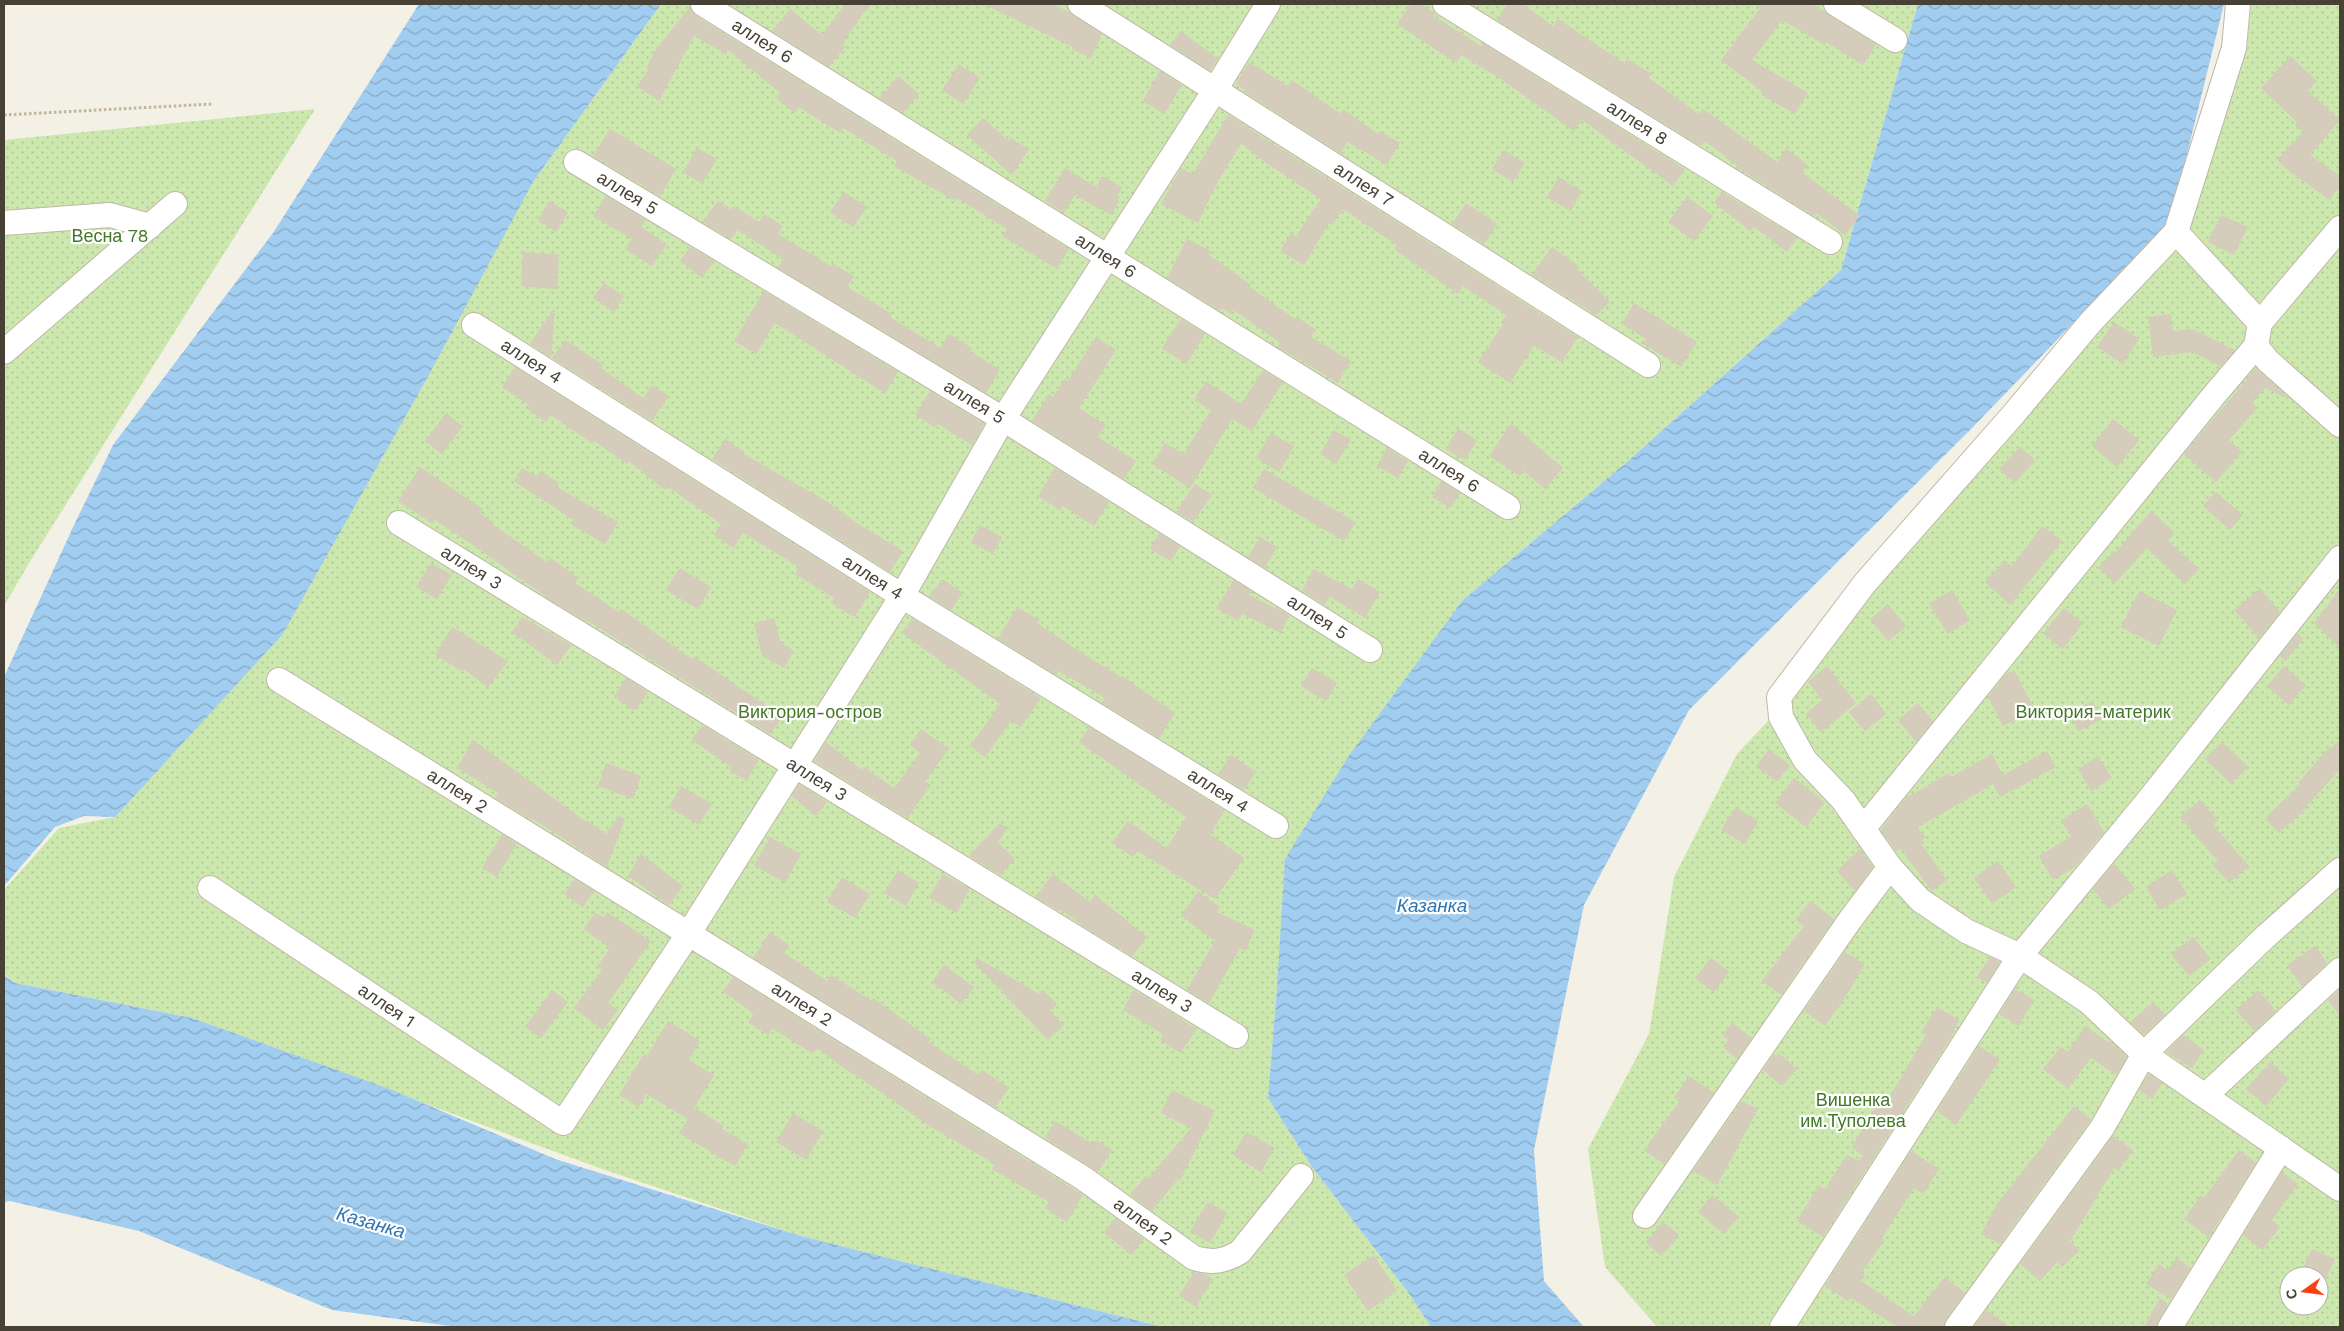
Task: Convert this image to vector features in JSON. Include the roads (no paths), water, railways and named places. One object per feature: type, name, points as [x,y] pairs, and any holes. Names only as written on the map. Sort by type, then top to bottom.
[{"type":"lane","name":"аллея 6","points":[[703,4],[1106,258],[1508,507]]},
{"type":"lane","name":"аллея 7","points":[[1080,4],[1648,365]]},
{"type":"lane","points":[[689,933],[902,596],[1004,419],[1268,4]]},
{"type":"lane","name":"аллея 8","points":[[1445,4],[1830,242]]},
{"type":"lane","points":[[1836,4],[1895,40]]},
{"type":"lane","points":[[2238,4],[2234,48],[2176,232],[2090,323],[2012,416],[1865,583],[1779,697],[1780,717],[1805,760],[1843,800],[1890,867],[1920,900],[1966,931],[2020,956],[2088,1002],[2144,1054],[2340,1189]]},
{"type":"lane","name":"аллея 5","points":[[576,162],[1004,419],[1370,650]]},
{"type":"lane","points":[[4,352],[175,204]]},
{"type":"lane","points":[[4,223],[110,216],[150,226]]},
{"type":"lane","points":[[1863,829],[2215,394],[2256,346],[2260,323],[2340,228]]},
{"type":"lane","points":[[2176,232],[2260,323]]},
{"type":"lane","name":"аллея 4","points":[[474,325],[902,596],[1276,826]]},
{"type":"lane","points":[[2256,346],[2268,361],[2340,425]]},
{"type":"lane","name":"аллея 3","points":[[399,523],[1236,1036]]},
{"type":"lane","points":[[1782,1327],[2020,956],[2147,802],[2340,558]]},
{"type":"lane","name":"аллея 2","points":[[279,680],[1083,1178],[1194,1258],[1209,1263],[1218,1262],[1240,1252],[1302,1176]]},
{"type":"lane","points":[[1645,1216],[1850,920],[1890,867]]},
{"type":"lane","points":[[1957,1327],[2102,1128],[2144,1054],[2264,938],[2340,870]]},
{"type":"lane","name":"аллея 1","points":[[210,888],[563,1123],[689,933]]},
{"type":"lane","points":[[2205,1096],[2340,970]]},
{"type":"lane","points":[[2170,1327],[2281,1148]]},
{"type":"water","points":[[419,4],[661,4],[533,182],[426,380],[282,635],[115,817],[84,816],[55,827],[4,886],[4,677],[75,523],[113,445],[273,233]]},
{"type":"water","name":"Казанка","points":[[1918,4],[2224,4],[2170,223],[1971,429],[1689,710],[1584,905],[1534,1150],[1544,1281],[1584,1327],[1431,1327],[1408,1292],[1312,1167],[1268,1098],[1285,859],[1348,757],[1463,600],[1627,462],[1841,270]]},
{"type":"water","name":"Казанка","points":[[4,975],[15,983],[192,1018],[392,1090],[555,1159],[801,1236],[1163,1327],[457,1327],[332,1310],[139,1231],[10,1201],[4,1202]]},
{"type":"park label","name":"Весна 78","points":[[110,236]]},
{"type":"park label","name":"Виктория-остров","points":[[810,712]]},
{"type":"park label","name":"Виктория-материк","points":[[2093,712]]},
{"type":"park label","name":"Вишенка им.Туполева","points":[[1853,1110]]}]
